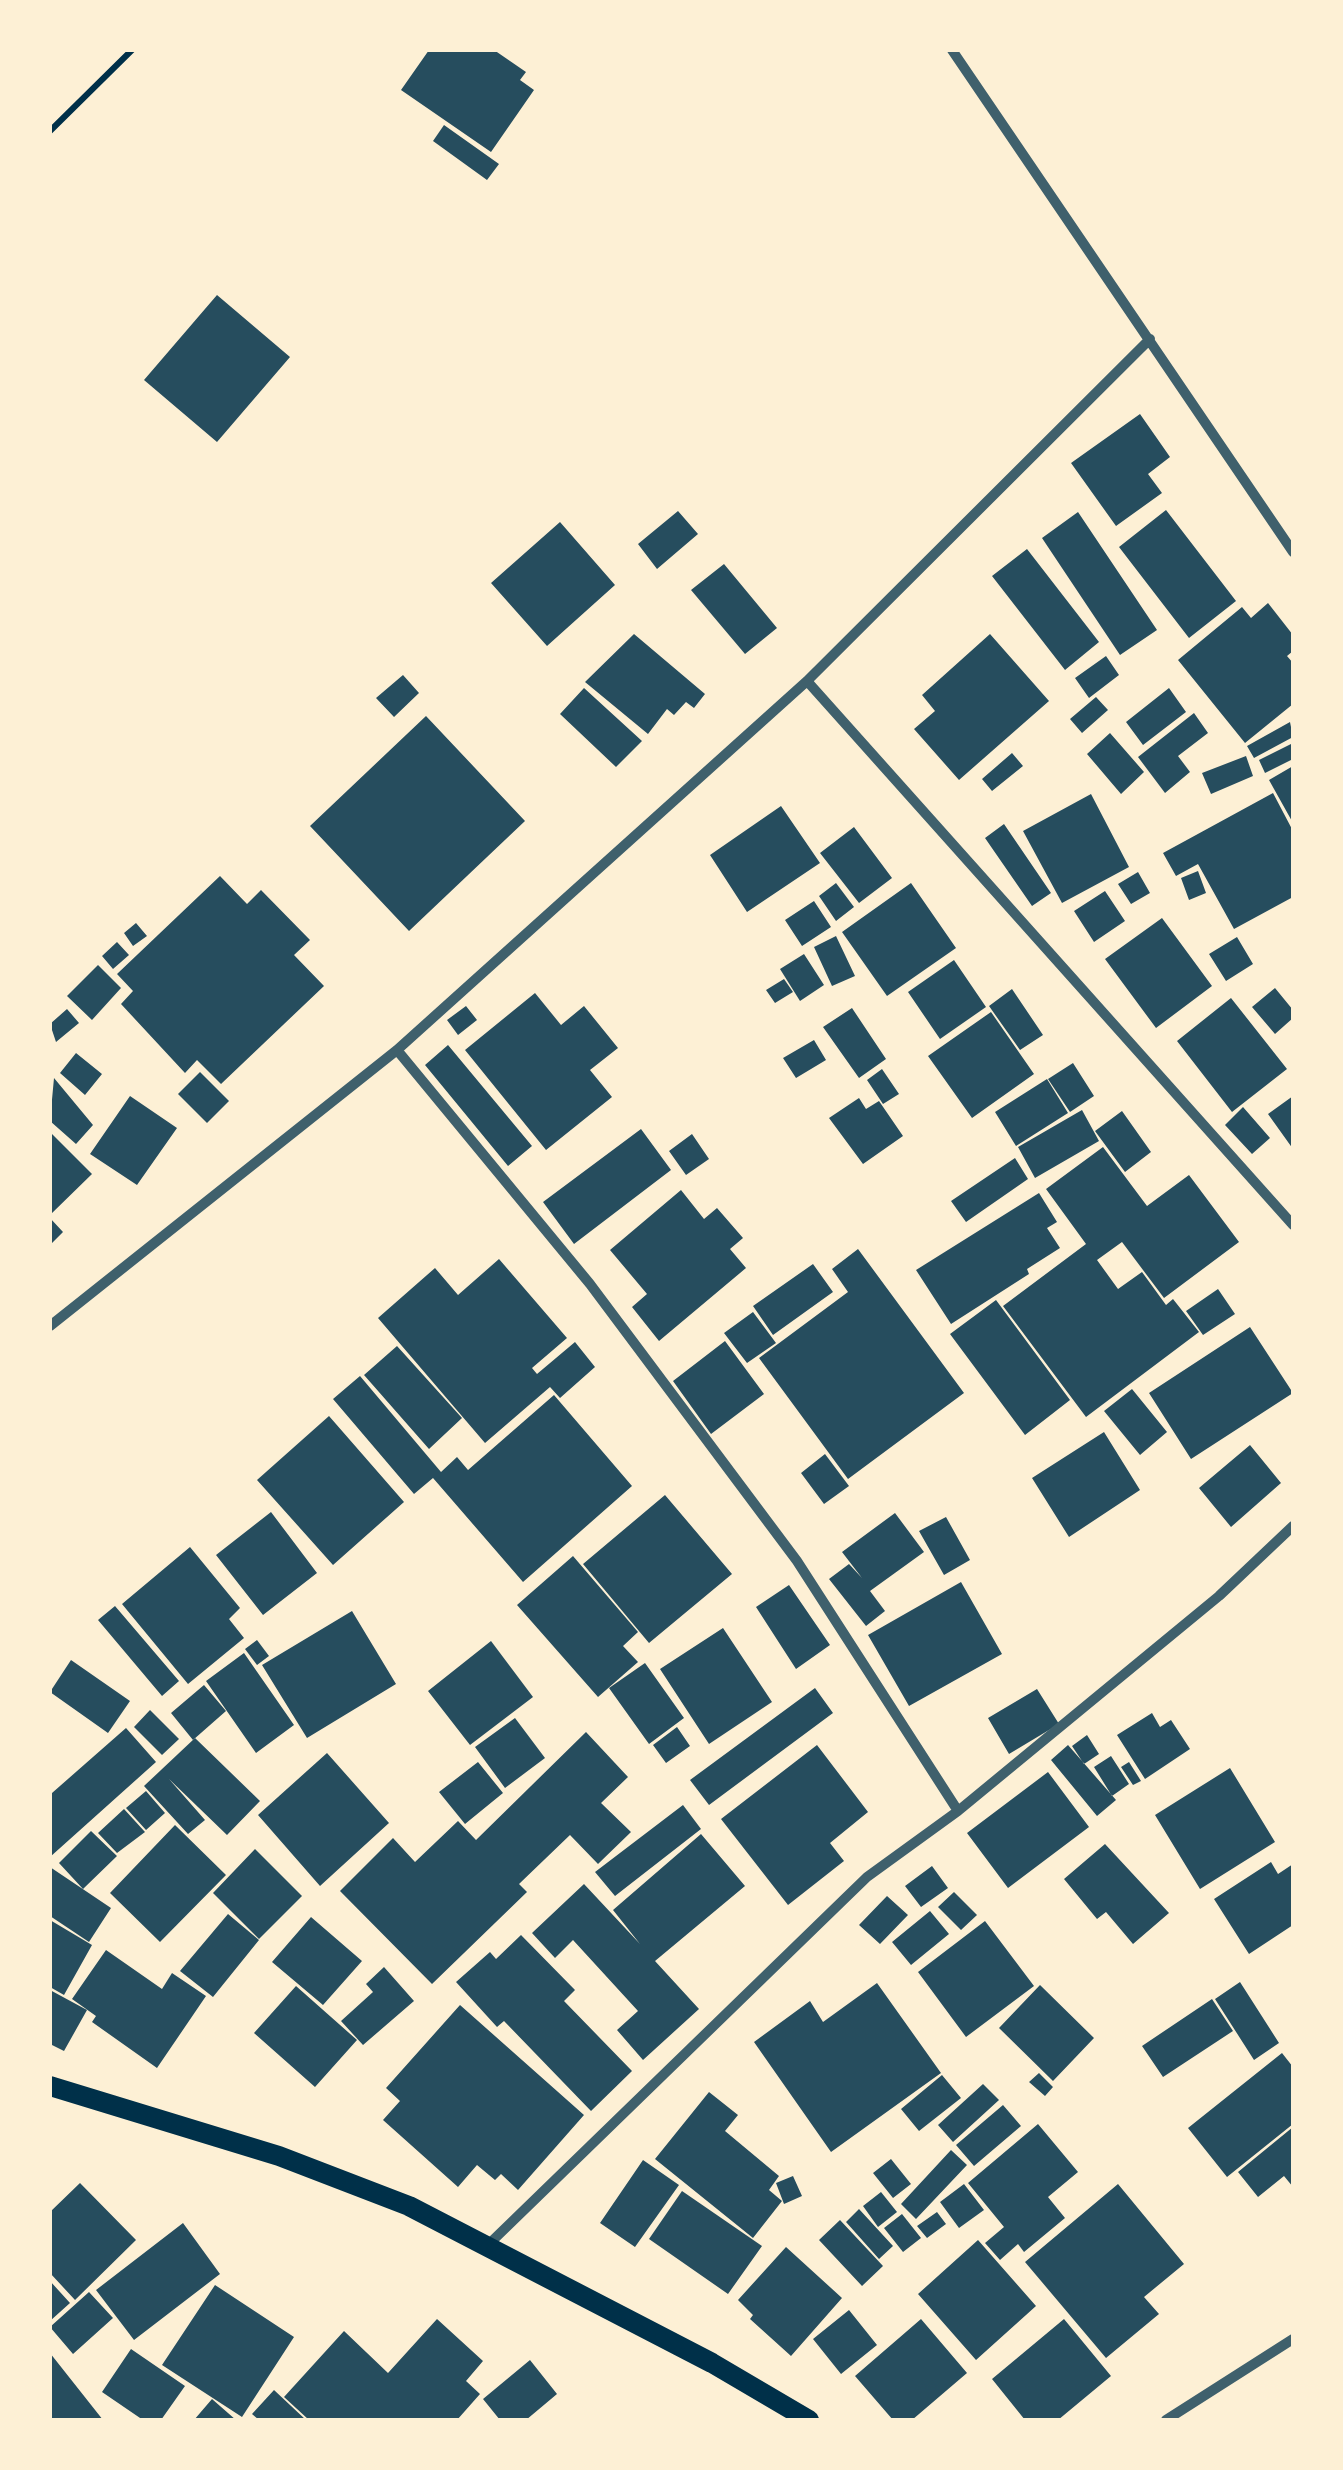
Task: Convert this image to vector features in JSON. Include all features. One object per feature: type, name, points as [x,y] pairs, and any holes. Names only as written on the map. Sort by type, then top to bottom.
[{"type":"main road","points":[[50,2086],[279,2156],[408,2206],[489,2244],[712,2363],[808,2420]]},
{"type":"street","points":[[952,50],[1293,552]]},
{"type":"street","points":[[50,1326],[397,1050],[807,681],[1150,339]]},
{"type":"street","points":[[807,681],[1293,1225]]},
{"type":"street","points":[[397,1050],[590,1284],[797,1561],[958,1811]]},
{"type":"street","points":[[489,2244],[838,1903],[958,1811],[1219,1596],[1293,1526]]},
{"type":"street","points":[[1166,2420],[1293,2339]]},
{"type":"path","points":[[50,131],[132,50]]},
{"type":"building","points":[[429,50],[494,50],[526,72],[520,80],[534,90],[491,152],[401,90]]},
{"type":"building","points":[[444,125],[499,164],[487,180],[433,141]]},
{"type":"building","points":[[217,295],[290,357],[217,442],[144,380]]},
{"type":"building","points":[[1140,414],[1170,457],[1148,474],[1162,493],[1116,526],[1071,463]]},
{"type":"building","points":[[1166,510],[1236,601],[1189,638],[1119,547]]},
{"type":"building","points":[[678,511],[698,534],[657,569],[638,544]]},
{"type":"building","points":[[1078,512],[1157,630],[1120,655],[1042,538]]},
{"type":"building","points":[[560,522],[615,585],[547,646],[491,583]]},
{"type":"building","points":[[1027,549],[1099,642],[1065,670],[992,576]]},
{"type":"building","points":[[724,564],[777,628],[745,654],[691,590]]},
{"type":"building","points":[[1268,603],[1293,635],[1293,651],[1287,656],[1293,663],[1293,704],[1245,743],[1178,660],[1242,607],[1251,618]]},
{"type":"building","points":[[634,634],[705,694],[694,708],[686,702],[674,715],[667,709],[648,734],[585,682]]},
{"type":"building","points":[[990,634],[1049,701],[959,780],[914,729],[935,711],[922,695]]},
{"type":"building","points":[[1106,656],[1119,675],[1089,698],[1075,678]]},
{"type":"building","points":[[403,675],[419,693],[394,717],[376,698]]},
{"type":"building","points":[[584,688],[642,741],[616,767],[560,714]]},
{"type":"building","points":[[1169,688],[1186,712],[1143,745],[1126,722]]},
{"type":"building","points":[[1096,697],[1108,710],[1082,733],[1070,719]]},
{"type":"building","points":[[1194,713],[1208,733],[1178,756],[1190,772],[1165,793],[1138,757]]},
{"type":"building","points":[[426,716],[525,821],[409,931],[310,826]]},
{"type":"building","points":[[1290,722],[1293,737],[1254,758],[1247,746]]},
{"type":"building","points":[[1110,733],[1144,772],[1121,794],[1087,754]]},
{"type":"building","points":[[1293,743],[1293,759],[1265,773],[1259,760]]},
{"type":"building","points":[[1012,753],[1023,766],[992,791],[982,779]]},
{"type":"building","points":[[1246,756],[1253,776],[1211,794],[1202,773]]},
{"type":"building","points":[[1293,766],[1293,823],[1269,780]]},
{"type":"building","points":[[1273,793],[1293,831],[1293,897],[1234,929],[1198,864],[1176,876],[1163,853]]},
{"type":"building","points":[[1091,794],[1129,867],[1062,903],[1023,831]]},
{"type":"building","points":[[781,806],[820,863],[747,912],[710,855]]},
{"type":"building","points":[[1004,824],[1051,893],[1032,906],[985,838]]},
{"type":"building","points":[[854,827],[892,878],[859,903],[820,853]]},
{"type":"building","points":[[1198,871],[1206,893],[1189,900],[1181,878]]},
{"type":"building","points":[[1138,872],[1150,893],[1131,904],[1118,884]]},
{"type":"building","points":[[220,876],[247,904],[261,890],[310,940],[294,955],[324,986],[221,1084],[197,1060],[185,1073],[121,1004],[133,991],[117,974]]},
{"type":"building","points":[[836,883],[854,907],[836,921],[819,896]]},
{"type":"building","points":[[911,883],[956,948],[887,996],[842,932]]},
{"type":"building","points":[[1105,891],[1125,921],[1094,942],[1074,911]]},
{"type":"building","points":[[814,901],[831,927],[802,946],[785,920]]},
{"type":"building","points":[[1162,918],[1212,986],[1156,1028],[1105,959]]},
{"type":"building","points":[[136,923],[147,936],[133,946],[124,933]]},
{"type":"building","points":[[836,936],[855,976],[832,986],[814,947]]},
{"type":"building","points":[[1237,937],[1253,964],[1226,981],[1209,954]]},
{"type":"building","points":[[117,942],[129,955],[113,969],[102,956]]},
{"type":"building","points":[[804,954],[824,985],[800,1001],[780,969]]},
{"type":"building","points":[[954,960],[986,1007],[940,1039],[908,992]]},
{"type":"building","points":[[98,965],[121,988],[92,1020],[67,996]]},
{"type":"building","points":[[784,979],[793,992],[775,1003],[766,990]]},
{"type":"building","points":[[1275,988],[1293,1010],[1293,1018],[1275,1034],[1252,1007]]},
{"type":"building","points":[[1012,989],[1043,1035],[1020,1050],[989,1006]]},
{"type":"building","points":[[535,993],[561,1025],[584,1006],[618,1048],[590,1070],[612,1097],[546,1150],[465,1050]]},
{"type":"building","points":[[1231,998],[1287,1069],[1232,1112],[1177,1041]]},
{"type":"building","points":[[466,1006],[477,1020],[458,1035],[447,1020]]},
{"type":"building","points":[[852,1008],[886,1059],[859,1078],[823,1027]]},
{"type":"building","points":[[67,1009],[79,1023],[56,1042],[50,1024]]},
{"type":"building","points":[[991,1012],[1034,1074],[972,1118],[928,1056]]},
{"type":"building","points":[[814,1040],[826,1060],[796,1078],[783,1058]]},
{"type":"building","points":[[448,1045],[532,1146],[508,1166],[425,1065]]},
{"type":"building","points":[[76,1053],[102,1074],[85,1095],[60,1073]]},
{"type":"building","points":[[1073,1063],[1094,1096],[1070,1112],[1048,1079]]},
{"type":"building","points":[[882,1069],[899,1094],[883,1104],[867,1080]]},
{"type":"building","points":[[200,1072],[229,1101],[207,1123],[178,1094]]},
{"type":"building","points":[[54,1078],[93,1125],[76,1144],[50,1121]]},
{"type":"building","points":[[1047,1079],[1068,1113],[1016,1146],[995,1112]]},
{"type":"building","points":[[130,1096],[177,1128],[137,1185],[90,1154]]},
{"type":"building","points":[[1293,1096],[1293,1149],[1268,1114]]},
{"type":"building","points":[[859,1098],[866,1109],[879,1101],[903,1136],[863,1164],[829,1118]]},
{"type":"building","points":[[1243,1107],[1270,1138],[1252,1154],[1225,1125]]},
{"type":"building","points":[[1082,1110],[1099,1141],[1035,1178],[1018,1147]]},
{"type":"building","points":[[1122,1111],[1151,1152],[1125,1172],[1095,1131]]},
{"type":"building","points":[[641,1129],[671,1170],[574,1244],[543,1202]]},
{"type":"building","points":[[50,1132],[92,1174],[50,1215]]},
{"type":"building","points":[[692,1134],[709,1159],[686,1175],[669,1151]]},
{"type":"building","points":[[1103,1147],[1147,1206],[1189,1175],[1239,1242],[1164,1298],[1122,1242],[1097,1260],[1118,1289],[1142,1272],[1166,1305],[1173,1299],[1199,1332],[1086,1417],[1003,1306],[1086,1244],[1046,1189]]},
{"type":"building","points":[[1015,1158],[1028,1179],[966,1222],[951,1201]]},
{"type":"building","points":[[681,1190],[704,1219],[717,1208],[743,1238],[730,1249],[746,1268],[659,1341],[632,1307],[647,1294],[610,1250]]},
{"type":"building","points":[[1039,1193],[1057,1222],[1047,1228],[1060,1248],[1027,1269],[1029,1274],[951,1324],[916,1270]]},
{"type":"building","points":[[50,1218],[63,1232],[50,1245]]},
{"type":"building","points":[[858,1249],[964,1393],[848,1479],[759,1358],[848,1292],[832,1269]]},
{"type":"building","points":[[499,1259],[567,1338],[532,1368],[537,1374],[575,1342],[595,1367],[560,1398],[550,1387],[485,1443],[378,1318],[435,1268],[458,1295]]},
{"type":"building","points":[[813,1264],[833,1292],[773,1335],[753,1306]]},
{"type":"building","points":[[1218,1289],[1235,1314],[1203,1335],[1186,1311]]},
{"type":"building","points":[[996,1300],[1070,1400],[1025,1435],[950,1334]]},
{"type":"building","points":[[753,1312],[776,1343],[747,1363],[724,1333]]},
{"type":"building","points":[[1250,1327],[1293,1393],[1191,1459],[1149,1393]]},
{"type":"building","points":[[725,1341],[764,1394],[711,1434],[673,1381]]},
{"type":"building","points":[[397,1346],[462,1418],[429,1449],[364,1375]]},
{"type":"building","points":[[360,1376],[441,1472],[457,1457],[468,1470],[554,1395],[632,1486],[523,1582],[433,1478],[414,1494],[333,1399]]},
{"type":"building","points":[[1132,1389],[1167,1432],[1140,1455],[1104,1411]]},
{"type":"building","points":[[329,1416],[404,1502],[333,1565],[257,1480]]},
{"type":"building","points":[[1104,1432],[1140,1490],[1069,1537],[1032,1478]]},
{"type":"building","points":[[1250,1445],[1281,1483],[1231,1527],[1199,1488]]},
{"type":"building","points":[[825,1454],[849,1486],[824,1504],[801,1473]]},
{"type":"building","points":[[665,1495],[732,1574],[649,1643],[583,1564]]},
{"type":"building","points":[[271,1512],[317,1573],[263,1615],[216,1555]]},
{"type":"building","points":[[895,1513],[924,1552],[870,1591],[885,1611],[866,1626],[829,1579],[849,1564],[862,1578],[842,1552]]},
{"type":"building","points":[[946,1517],[970,1560],[944,1575],[919,1531]]},
{"type":"building","points":[[190,1547],[240,1608],[229,1619],[244,1638],[188,1684],[122,1604]]},
{"type":"building","points":[[573,1556],[638,1632],[623,1646],[638,1662],[598,1697],[517,1605]]},
{"type":"building","points":[[961,1582],[1002,1654],[909,1706],[868,1635]]},
{"type":"building","points":[[789,1585],[830,1645],[796,1669],[756,1607]]},
{"type":"building","points":[[115,1606],[179,1681],[162,1696],[98,1620]]},
{"type":"building","points":[[352,1611],[396,1684],[307,1738],[262,1665]]},
{"type":"building","points":[[723,1628],[772,1702],[709,1744],[660,1669]]},
{"type":"building","points":[[257,1640],[269,1656],[257,1665],[245,1649]]},
{"type":"building","points":[[491,1641],[533,1697],[470,1745],[428,1691]]},
{"type":"building","points":[[244,1653],[294,1725],[256,1753],[206,1681]]},
{"type":"building","points":[[71,1660],[130,1701],[108,1733],[50,1692]]},
{"type":"building","points":[[645,1663],[684,1718],[649,1744],[609,1688]]},
{"type":"building","points":[[204,1685],[226,1711],[193,1740],[171,1713]]},
{"type":"building","points":[[815,1688],[833,1713],[709,1805],[690,1780]]},
{"type":"building","points":[[1037,1689],[1059,1724],[1009,1754],[988,1718]]},
{"type":"building","points":[[150,1710],[179,1739],[162,1755],[134,1727]]},
{"type":"building","points":[[1152,1713],[1160,1727],[1171,1720],[1190,1749],[1145,1779],[1117,1735]]},
{"type":"building","points":[[515,1718],[545,1758],[505,1788],[475,1747]]},
{"type":"building","points":[[677,1727],[690,1746],[666,1763],[653,1745]]},
{"type":"building","points":[[126,1728],[156,1762],[50,1857],[50,1790],[52,1793]]},
{"type":"building","points":[[586,1732],[628,1777],[601,1803],[631,1832],[598,1864],[570,1835],[519,1884],[527,1892],[432,1984],[340,1891],[393,1838],[415,1862],[458,1821],[476,1840]]},
{"type":"building","points":[[1087,1735],[1099,1754],[1084,1764],[1072,1746]]},
{"type":"building","points":[[195,1738],[260,1801],[227,1835],[169,1779],[205,1820],[188,1834],[144,1786]]},
{"type":"building","points":[[817,1745],[868,1812],[830,1843],[844,1861],[788,1905],[721,1819]]},
{"type":"building","points":[[1068,1745],[1116,1800],[1097,1816],[1051,1760]]},
{"type":"building","points":[[327,1753],[389,1823],[320,1886],[258,1815]]},
{"type":"building","points":[[1111,1756],[1129,1784],[1112,1796],[1094,1767]]},
{"type":"building","points":[[478,1762],[503,1793],[465,1824],[439,1792]]},
{"type":"building","points":[[1129,1762],[1141,1781],[1133,1785],[1121,1767]]},
{"type":"building","points":[[1230,1768],[1275,1842],[1200,1889],[1155,1815]]},
{"type":"building","points":[[1048,1772],[1089,1827],[1008,1888],[967,1833]]},
{"type":"building","points":[[146,1791],[165,1813],[146,1830],[126,1808]]},
{"type":"building","points":[[683,1805],[701,1829],[615,1896],[595,1872]]},
{"type":"building","points":[[124,1809],[145,1832],[117,1853],[98,1833]]},
{"type":"building","points":[[175,1825],[226,1875],[160,1942],[110,1893]]},
{"type":"building","points":[[91,1831],[117,1856],[83,1889],[59,1863]]},
{"type":"building","points":[[701,1834],[745,1886],[655,1961],[699,2009],[643,2060],[617,2030],[638,2011],[573,1940],[555,1958],[532,1933],[584,1884],[640,1944],[613,1910]]},
{"type":"building","points":[[1105,1844],[1169,1913],[1133,1944],[1106,1912],[1097,1919],[1064,1879]]},
{"type":"building","points":[[255,1849],[302,1896],[259,1939],[213,1893]]},
{"type":"building","points":[[1271,1862],[1278,1874],[1293,1864],[1293,1925],[1249,1954],[1214,1899]]},
{"type":"building","points":[[932,1866],[948,1888],[921,1907],[905,1886]]},
{"type":"building","points":[[50,1867],[111,1908],[89,1942],[50,1916]]},
{"type":"building","points":[[954,1892],[977,1915],[961,1930],[938,1907]]},
{"type":"building","points":[[887,1896],[908,1915],[880,1944],[859,1925]]},
{"type":"building","points":[[930,1911],[949,1934],[911,1965],[892,1942]]},
{"type":"building","points":[[228,1914],[259,1940],[213,1997],[180,1971]]},
{"type":"building","points":[[311,1917],[362,1961],[323,2005],[272,1962]]},
{"type":"building","points":[[50,1920],[92,1945],[64,1995],[50,1987]]},
{"type":"building","points":[[985,1921],[1034,1986],[966,2037],[918,1972]]},
{"type":"building","points":[[521,1935],[575,1990],[564,2001],[632,2071],[591,2111],[504,2021],[497,2027],[456,1982],[490,1952],[496,1959]]},
{"type":"building","points":[[106,1950],[162,1989],[172,1973],[206,1996],[157,2068],[92,2022],[96,2016],[72,1999]]},
{"type":"building","points":[[384,1967],[414,2001],[363,2045],[341,2021],[373,1992],[366,1984]]},
{"type":"building","points":[[1240,1982],[1279,2043],[1254,2060],[1215,1999]]},
{"type":"building","points":[[877,1983],[941,2073],[831,2152],[754,2042],[810,2001],[823,2022]]},
{"type":"building","points":[[1040,1985],[1094,2038],[1053,2081],[999,2028]]},
{"type":"building","points":[[296,1986],[357,2040],[315,2087],[254,2033]]},
{"type":"building","points":[[50,1990],[87,2010],[64,2051],[50,2044]]},
{"type":"building","points":[[1212,1999],[1233,2031],[1163,2077],[1142,2046]]},
{"type":"building","points":[[460,2005],[584,2115],[518,2190],[501,2174],[495,2180],[477,2165],[458,2187],[383,2120],[400,2101],[386,2088]]},
{"type":"building","points":[[1282,2053],[1293,2067],[1293,2124],[1227,2177],[1188,2128]]},
{"type":"building","points":[[1039,2073],[1053,2087],[1045,2096],[1029,2082]]},
{"type":"building","points":[[942,2075],[961,2098],[919,2131],[901,2109]]},
{"type":"building","points":[[983,2084],[999,2100],[953,2142],[938,2125]]},
{"type":"building","points":[[709,2092],[738,2115],[725,2131],[779,2176],[769,2190],[782,2201],[753,2238],[655,2159]]},
{"type":"building","points":[[1003,2105],[1021,2126],[974,2166],[956,2145]]},
{"type":"building","points":[[1038,2124],[1078,2172],[1048,2197],[1065,2218],[1024,2252],[1018,2244],[1000,2260],[985,2243],[1004,2227],[968,2183]]},
{"type":"building","points":[[1293,2127],[1293,2187],[1284,2176],[1258,2197],[1238,2172]]},
{"type":"building","points":[[951,2150],[967,2165],[916,2219],[901,2204]]},
{"type":"building","points":[[891,2159],[911,2184],[893,2198],[873,2173]]},
{"type":"building","points":[[643,2160],[679,2185],[635,2247],[600,2223]]},
{"type":"building","points":[[793,2176],[802,2196],[784,2204],[776,2183]]},
{"type":"building","points":[[80,2183],[136,2240],[75,2300],[50,2273],[50,2212]]},
{"type":"building","points":[[964,2184],[984,2210],[959,2228],[940,2202]]},
{"type":"building","points":[[1118,2184],[1184,2264],[1144,2297],[1159,2314],[1106,2358],[1025,2262]]},
{"type":"building","points":[[682,2191],[762,2246],[728,2294],[649,2239]]},
{"type":"building","points":[[881,2192],[897,2212],[878,2227],[863,2206]]},
{"type":"building","points":[[859,2209],[893,2246],[879,2259],[846,2222]]},
{"type":"building","points":[[937,2212],[946,2224],[927,2238],[917,2226]]},
{"type":"building","points":[[902,2214],[921,2238],[903,2252],[884,2228]]},
{"type":"building","points":[[840,2220],[883,2266],[862,2286],[819,2240]]},
{"type":"building","points":[[183,2223],[220,2274],[134,2340],[96,2290]]},
{"type":"building","points":[[978,2240],[1036,2306],[976,2360],[918,2294]]},
{"type":"building","points":[[786,2247],[842,2298],[791,2356],[750,2319],[753,2315],[738,2300]]},
{"type":"building","points":[[50,2281],[70,2303],[50,2321]]},
{"type":"building","points":[[215,2285],[294,2337],[242,2417],[162,2365]]},
{"type":"building","points":[[89,2292],[113,2318],[73,2354],[50,2327]]},
{"type":"building","points":[[849,2310],[877,2345],[841,2374],[813,2339]]},
{"type":"building","points":[[437,2319],[483,2361],[466,2381],[480,2394],[457,2420],[309,2420],[284,2397],[344,2331],[388,2373]]},
{"type":"building","points":[[921,2319],[967,2373],[912,2420],[893,2420],[855,2376]]},
{"type":"building","points":[[1064,2319],[1111,2376],[1058,2420],[1025,2420],[992,2379]]},
{"type":"building","points":[[131,2349],[185,2386],[161,2420],[143,2420],[102,2392]]},
{"type":"building","points":[[50,2353],[103,2420],[50,2420]]},
{"type":"building","points":[[530,2360],[557,2394],[526,2420],[500,2420],[483,2399]]},
{"type":"building","points":[[274,2390],[306,2420],[259,2420],[252,2414]]},
{"type":"building","points":[[212,2399],[236,2420],[194,2420]]}]
